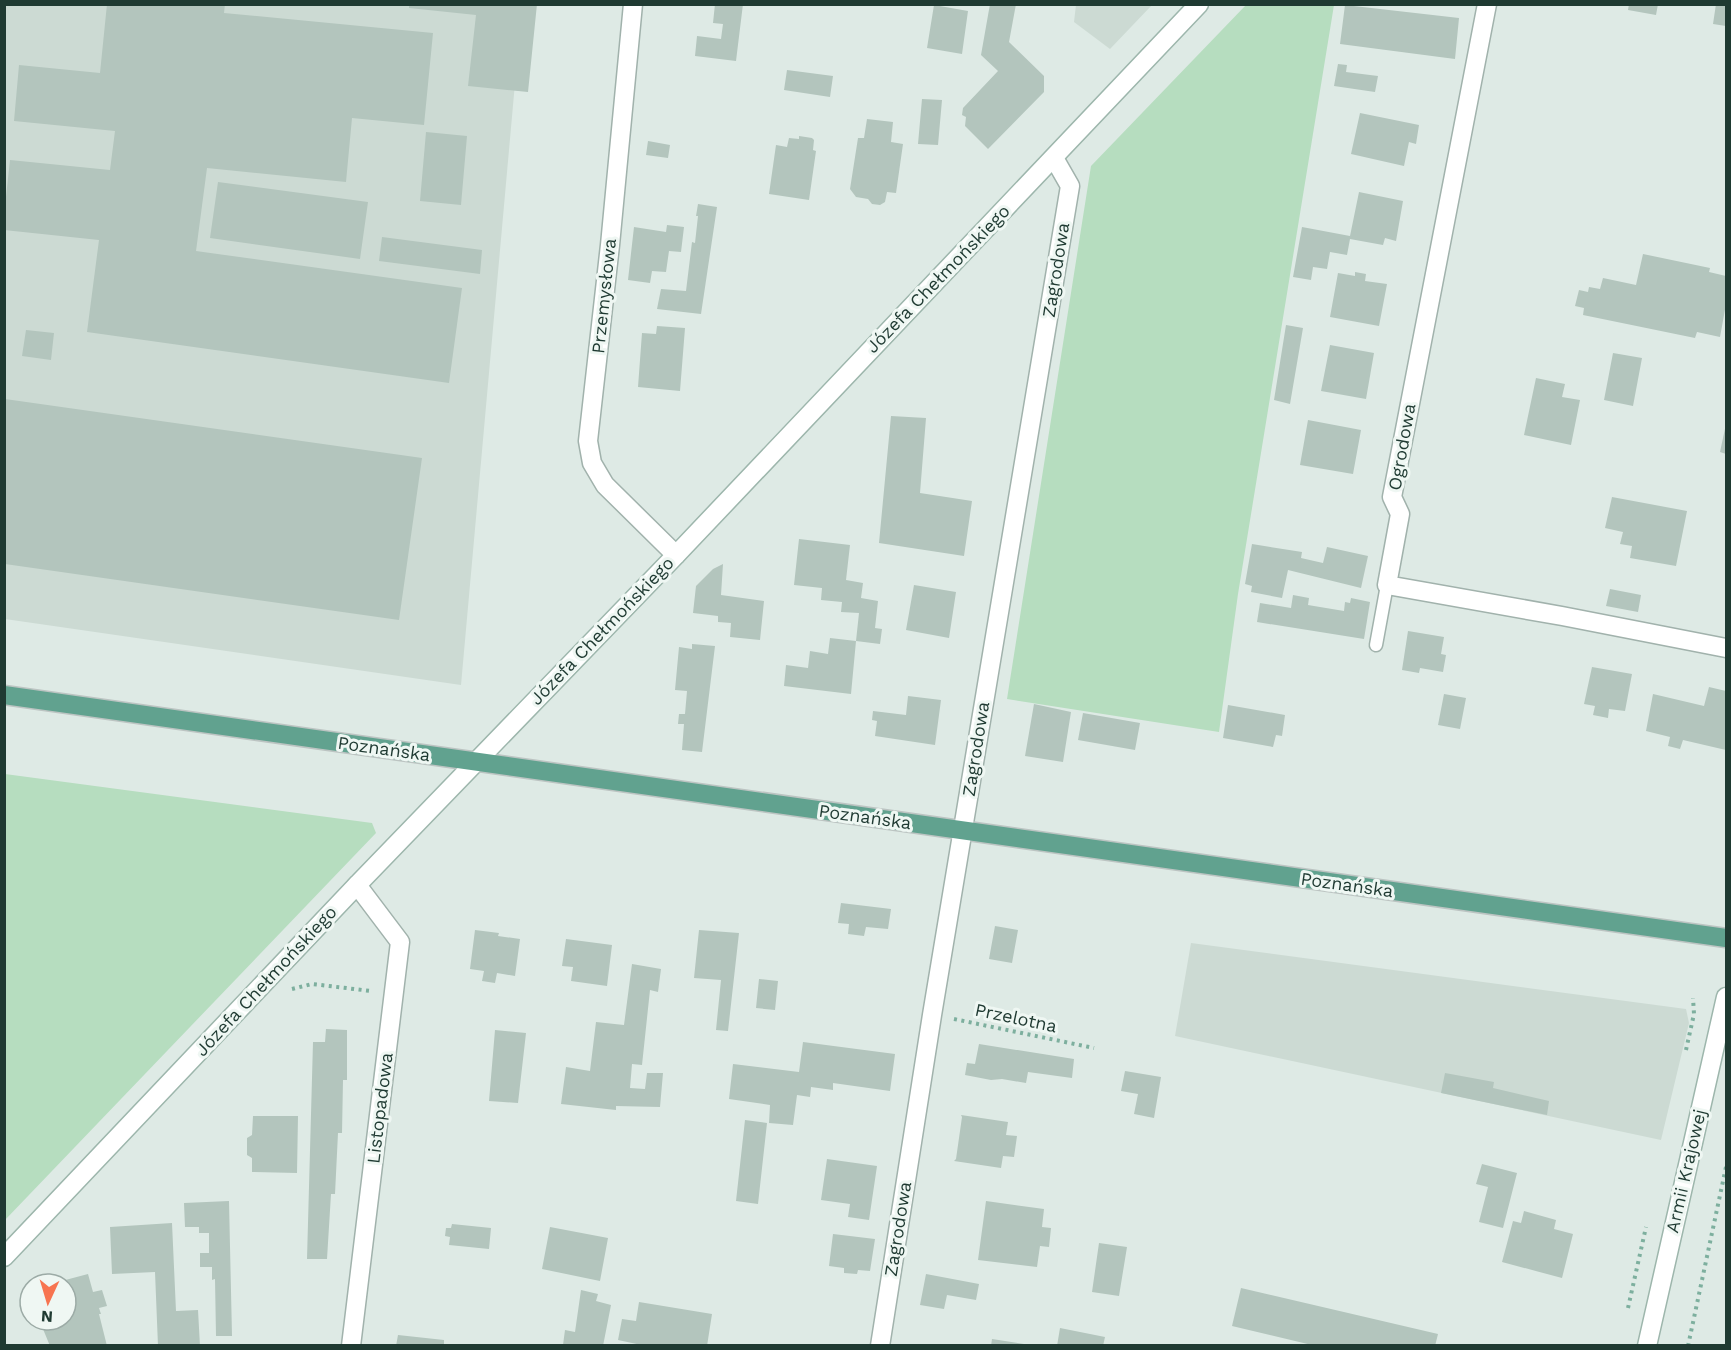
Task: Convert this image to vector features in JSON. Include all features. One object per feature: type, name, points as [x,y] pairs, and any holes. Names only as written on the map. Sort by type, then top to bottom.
[{"type":"main road","name":"Poznańska","points":[[4,695],[1726,938]]},
{"type":"street","name":"Przemysłowa","points":[[633,4],[610,245],[588,441],[592,463],[605,485],[676,555]]},
{"type":"street","name":"Józefa Chełmońskiego","points":[[4,1257],[357,885],[676,555],[1199,4]]},
{"type":"street","name":"Ogrodowa","points":[[1387,585],[1400,514],[1392,497],[1487,4]]},
{"type":"street","name":"Zagrodowa","points":[[880,1346],[962,831],[1070,186],[1054,158]]},
{"type":"street","points":[[1387,585],[1726,648]]},
{"type":"street","name":"Listopadowa","points":[[351,1346],[400,942],[357,885]]},
{"type":"street","name":"Armii Krajowej","points":[[1647,1346],[1726,997]]},
{"type":"lane","points":[[1376,645],[1387,585]]},
{"type":"path","points":[[292,989],[312,984],[394,994]]},
{"type":"path","name":"Przelotna","points":[[932,1015],[1094,1048]]},
{"type":"path","points":[[1688,1346],[1726,1167]]},
{"type":"shaded area","points":[[1076,4],[1152,5],[1110,49],[1074,22]]},
{"type":"shaded area","points":[[5,5],[522,5],[461,685],[5,619]]},
{"type":"shaded area","points":[[1191,943],[1686,1009],[1689,1023],[1661,1140],[1175,1036]]},
{"type":"green space","points":[[1246,5],[1334,5],[1238,594],[1219,732],[1007,699],[1091,166]]},
{"type":"green space","points":[[5,774],[372,823],[376,833],[5,1220]]},
{"type":"building","points":[[107,4],[225,4],[224,13],[433,33],[424,125],[352,118],[346,182],[207,168],[196,251],[462,288],[449,383],[87,332],[99,240],[4,230],[4,215],[10,160],[110,170],[115,131],[14,121],[19,65],[100,73]]},
{"type":"building","points":[[409,4],[537,4],[528,92],[468,86],[476,15],[409,8]]},
{"type":"building","points":[[715,4],[743,4],[736,61],[695,56],[697,36],[721,39],[723,24],[713,23]]},
{"type":"building","points":[[990,4],[1016,4],[1009,42],[1044,76],[1044,92],[988,149],[965,126],[966,117],[962,115],[963,108],[998,71],[981,55]]},
{"type":"building","points":[[1629,4],[1658,4],[1656,15],[1628,10]]},
{"type":"building","points":[[1716,4],[1726,4],[1726,26],[1713,24]]},
{"type":"building","points":[[934,5],[968,11],[962,54],[927,48]]},
{"type":"building","points":[[1345,5],[1459,18],[1455,59],[1340,44]]},
{"type":"building","points":[[1338,64],[1347,65],[1346,72],[1378,76],[1375,92],[1334,86]]},
{"type":"building","points":[[787,70],[833,76],[830,97],[784,90]]},
{"type":"building","points":[[922,99],[942,100],[938,145],[918,144]]},
{"type":"building","points":[[1360,113],[1419,125],[1416,144],[1409,142],[1404,166],[1351,154]]},
{"type":"building","points":[[867,119],[893,122],[891,142],[903,144],[896,193],[887,192],[885,202],[880,205],[872,204],[868,199],[856,197],[850,189],[858,138],[864,138]]},
{"type":"building","points":[[426,132],[467,136],[461,205],[420,201]]},
{"type":"building","points":[[799,136],[812,138],[814,140],[813,150],[816,151],[809,200],[769,194],[776,145],[787,147],[789,138],[799,139]]},
{"type":"building","points":[[648,141],[670,145],[668,158],[646,155]]},
{"type":"building","points":[[218,182],[368,202],[360,259],[210,238]]},
{"type":"building","points":[[1359,192],[1403,201],[1396,241],[1385,238],[1383,245],[1350,239],[1347,255],[1330,252],[1327,269],[1313,267],[1311,280],[1293,277],[1302,227],[1350,236]]},
{"type":"building","points":[[698,204],[717,207],[701,314],[657,309],[661,289],[686,291],[692,242],[695,243]]},
{"type":"building","points":[[667,225],[684,227],[681,252],[669,251],[666,272],[652,271],[650,283],[628,280],[634,227],[666,232]]},
{"type":"building","points":[[382,237],[482,250],[480,274],[379,261]]},
{"type":"building","points":[[1643,254],[1710,268],[1709,272],[1726,276],[1726,304],[1720,337],[1697,332],[1695,338],[1583,315],[1584,308],[1575,306],[1579,290],[1588,292],[1589,287],[1600,289],[1603,278],[1636,285]]},
{"type":"building","points":[[1355,272],[1366,274],[1365,281],[1387,284],[1379,326],[1330,317],[1338,273],[1355,276]]},
{"type":"building","points":[[1286,325],[1303,328],[1290,404],[1274,400]]},
{"type":"building","points":[[657,326],[685,328],[680,391],[638,387],[642,333],[656,334]]},
{"type":"building","points":[[26,330],[54,333],[51,360],[22,356]]},
{"type":"building","points":[[1330,345],[1374,353],[1366,399],[1321,391]]},
{"type":"building","points":[[1613,353],[1642,358],[1633,406],[1604,400]]},
{"type":"building","points":[[1536,378],[1565,384],[1562,397],[1580,400],[1571,445],[1524,435]]},
{"type":"building","points":[[5,399],[422,458],[399,620],[5,564]]},
{"type":"building","points":[[891,416],[926,418],[920,493],[972,501],[964,556],[879,543]]},
{"type":"building","points":[[1308,420],[1361,430],[1353,474],[1300,465]]},
{"type":"building","points":[[1726,424],[1726,454],[1720,452]]},
{"type":"building","points":[[1612,497],[1687,511],[1676,566],[1630,558],[1632,546],[1620,544],[1623,532],[1605,528]]},
{"type":"building","points":[[799,539],[850,545],[846,580],[863,583],[861,598],[878,601],[875,628],[882,629],[880,644],[856,641],[859,613],[841,612],[842,602],[821,600],[822,588],[794,585]]},
{"type":"building","points":[[1252,544],[1302,552],[1301,558],[1323,563],[1327,547],[1368,556],[1361,588],[1288,570],[1282,598],[1251,592],[1252,586],[1245,584]]},
{"type":"building","points":[[723,564],[721,595],[764,601],[760,640],[730,637],[731,623],[718,622],[718,616],[693,613],[696,586],[713,569]]},
{"type":"building","points":[[914,585],[956,592],[949,638],[906,630]]},
{"type":"building","points":[[1610,589],[1641,595],[1638,612],[1606,606]]},
{"type":"building","points":[[1293,595],[1309,598],[1308,605],[1344,611],[1345,602],[1350,603],[1351,598],[1370,602],[1364,639],[1257,622],[1260,603],[1291,608]]},
{"type":"building","points":[[1408,631],[1444,637],[1441,654],[1446,655],[1443,672],[1420,668],[1419,673],[1402,670]]},
{"type":"building","points":[[830,638],[856,641],[851,694],[784,686],[786,665],[808,668],[810,651],[828,654]]},
{"type":"building","points":[[692,644],[715,646],[702,752],[682,750],[684,724],[678,724],[679,714],[685,714],[687,691],[675,690],[679,647],[692,649]]},
{"type":"building","points":[[1592,667],[1632,674],[1625,711],[1609,709],[1608,718],[1593,715],[1595,706],[1584,704]]},
{"type":"building","points":[[1709,687],[1726,691],[1726,750],[1683,740],[1680,749],[1668,746],[1670,737],[1646,731],[1653,694],[1704,706]]},
{"type":"building","points":[[1444,694],[1466,698],[1460,729],[1438,725]]},
{"type":"building","points":[[908,696],[941,700],[935,745],[875,736],[877,721],[872,720],[873,711],[906,715]]},
{"type":"building","points":[[1034,704],[1071,712],[1063,762],[1025,756]]},
{"type":"building","points":[[1228,705],[1285,715],[1282,736],[1276,735],[1273,747],[1223,738]]},
{"type":"building","points":[[1083,713],[1140,723],[1135,750],[1078,740]]},
{"type":"building","points":[[841,903],[891,909],[888,929],[866,927],[864,936],[848,934],[849,924],[838,923]]},
{"type":"building","points":[[995,926],[1018,930],[1012,963],[989,959]]},
{"type":"building","points":[[475,930],[520,939],[515,976],[497,973],[495,983],[482,981],[484,971],[470,969]]},
{"type":"building","points":[[699,930],[739,933],[728,1031],[716,1030],[721,980],[694,978]]},
{"type":"building","points":[[566,939],[612,945],[607,986],[571,981],[573,967],[562,966]]},
{"type":"building","points":[[632,964],[661,969],[658,992],[650,990],[642,1065],[632,1064],[630,1088],[645,1089],[647,1073],[663,1073],[660,1107],[616,1106],[616,1110],[561,1104],[566,1067],[590,1071],[596,1022],[624,1025]]},
{"type":"building","points":[[759,979],[778,981],[775,1010],[756,1008]]},
{"type":"building","points":[[326,1029],[347,1030],[347,1080],[343,1080],[342,1133],[338,1133],[335,1194],[331,1194],[327,1259],[307,1259],[313,1042],[325,1042]]},
{"type":"building","points":[[495,1030],[526,1033],[518,1103],[489,1101]]},
{"type":"building","points":[[803,1042],[895,1054],[890,1091],[833,1083],[833,1090],[811,1087],[810,1097],[797,1095],[793,1125],[769,1123],[770,1105],[729,1099],[733,1064],[799,1072]]},
{"type":"building","points":[[979,1044],[1074,1059],[1072,1078],[1028,1072],[1026,1083],[965,1075],[967,1063],[975,1064]]},
{"type":"building","points":[[1125,1071],[1161,1077],[1154,1118],[1134,1114],[1138,1094],[1121,1091]]},
{"type":"building","points":[[1445,1073],[1494,1082],[1493,1088],[1549,1101],[1547,1115],[1441,1093]]},
{"type":"building","points":[[961,1115],[1008,1122],[1006,1135],[1017,1136],[1014,1157],[1003,1156],[1001,1168],[954,1161]]},
{"type":"building","points":[[253,1116],[298,1116],[297,1173],[252,1172],[252,1158],[247,1155],[247,1138],[252,1135]]},
{"type":"building","points":[[745,1120],[767,1123],[758,1204],[736,1201]]},
{"type":"building","points":[[827,1159],[877,1166],[869,1220],[848,1217],[850,1204],[821,1200]]},
{"type":"building","points":[[1482,1164],[1517,1173],[1503,1228],[1479,1222],[1488,1187],[1476,1184]]},
{"type":"building","points":[[229,1201],[232,1336],[216,1336],[215,1279],[212,1280],[212,1267],[200,1267],[200,1253],[209,1253],[209,1233],[199,1233],[199,1227],[185,1227],[184,1203]]},
{"type":"building","points":[[986,1201],[1044,1209],[1042,1227],[1051,1228],[1049,1247],[1040,1246],[1037,1267],[978,1260]]},
{"type":"building","points":[[1524,1211],[1556,1220],[1554,1229],[1573,1234],[1562,1278],[1502,1262],[1513,1221],[1521,1223]]},
{"type":"building","points":[[172,1223],[176,1311],[198,1310],[200,1346],[158,1346],[155,1272],[112,1274],[110,1227]]},
{"type":"building","points":[[452,1224],[491,1228],[489,1249],[449,1245],[450,1237],[445,1236],[446,1228],[451,1228]]},
{"type":"building","points":[[550,1227],[608,1238],[600,1281],[542,1269]]},
{"type":"building","points":[[833,1234],[875,1239],[870,1271],[858,1270],[857,1274],[844,1273],[844,1268],[829,1266]]},
{"type":"building","points":[[1099,1243],[1127,1247],[1119,1296],[1092,1292]]},
{"type":"building","points":[[88,1274],[93,1292],[102,1290],[107,1306],[99,1308],[101,1314],[99,1314],[107,1346],[50,1346],[44,1332],[78,1332],[78,1277]]},
{"type":"building","points":[[926,1274],[979,1284],[976,1300],[947,1295],[944,1309],[920,1305]]},
{"type":"building","points":[[1241,1288],[1438,1334],[1435,1346],[1316,1346],[1232,1326]]},
{"type":"building","points":[[581,1290],[598,1294],[596,1301],[611,1305],[603,1346],[563,1345],[565,1330],[575,1332]]},
{"type":"building","points":[[639,1302],[712,1314],[707,1346],[646,1346],[618,1340],[622,1319],[636,1321]]},
{"type":"building","points":[[1060,1328],[1105,1337],[1103,1346],[1057,1346]]},
{"type":"building","points":[[398,1335],[444,1340],[444,1346],[396,1346]]},
{"type":"building","points":[[992,1339],[1024,1344],[1024,1346],[991,1346]]}]
